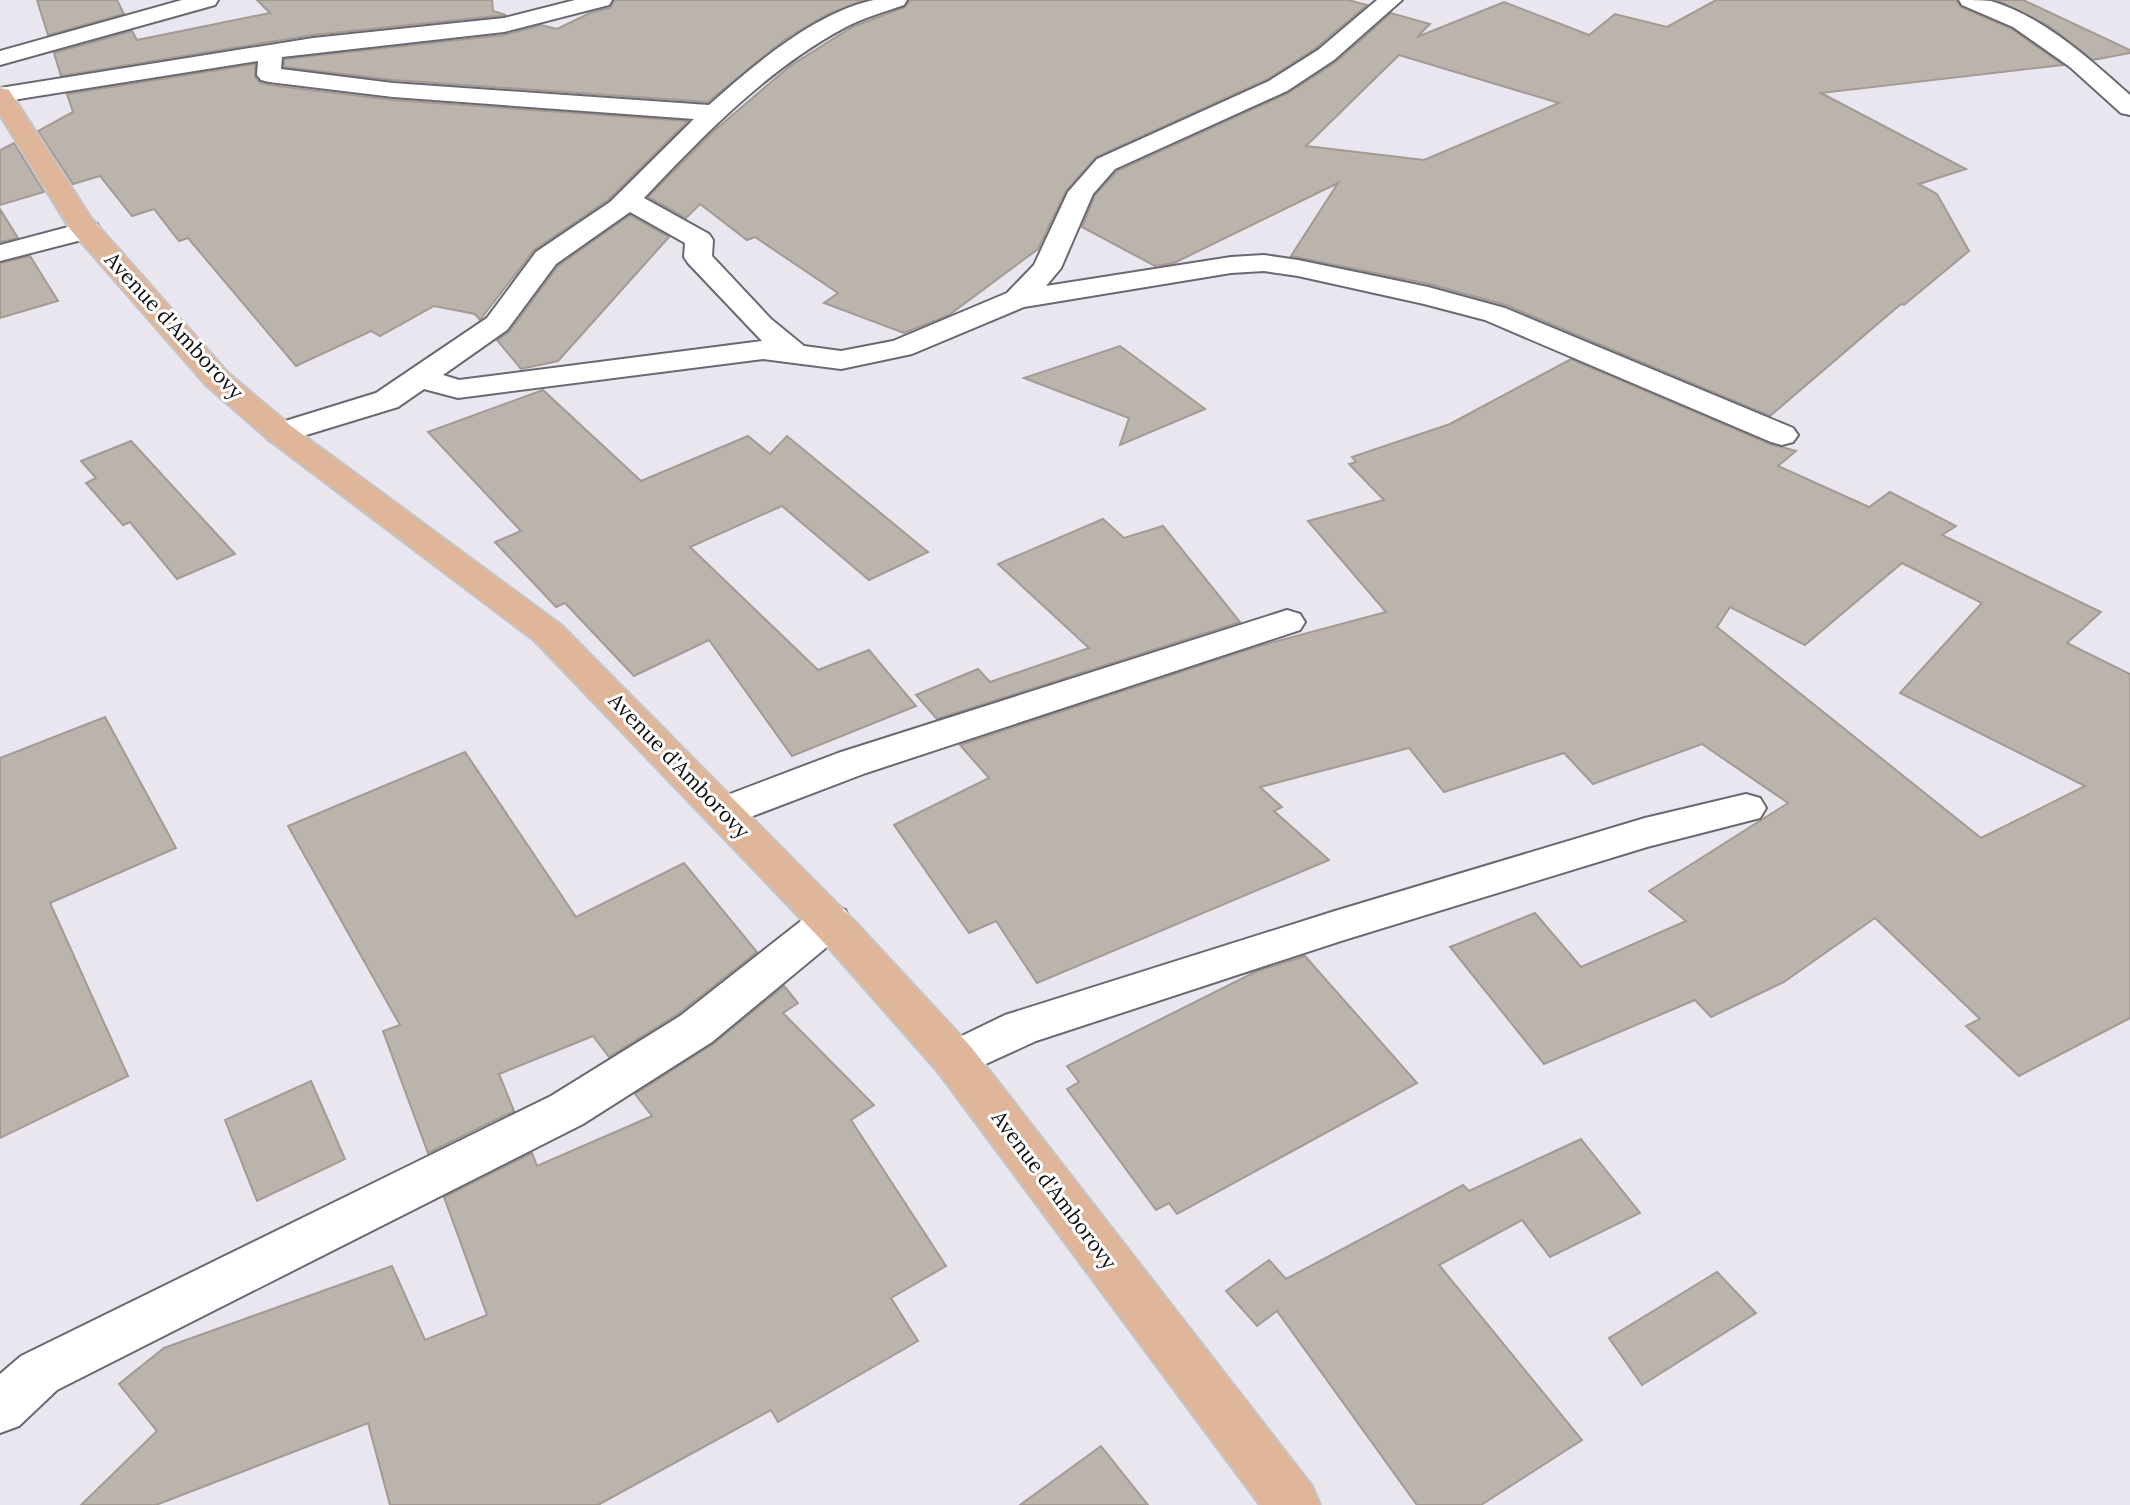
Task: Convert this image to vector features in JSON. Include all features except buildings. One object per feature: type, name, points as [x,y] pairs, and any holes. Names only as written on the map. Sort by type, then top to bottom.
[{"type":"main road","name":"Avenue d'Amborovy","points":[[0,95],[87,230],[110,260],[217,379],[280,433],[548,633],[830,921],[955,1060],[1293,1505]]},
{"type":"street","points":[[0,58],[207,0]]},
{"type":"street","points":[[0,95],[270,51],[504,24],[601,0]]},
{"type":"street","points":[[280,433],[387,400],[497,324],[546,258],[619,208],[715,113],[765,68],[837,22],[896,0]]},
{"type":"street","points":[[1017,299],[1047,268],[1081,192],[1106,164],[1278,86],[1326,55],[1391,0]]},
{"type":"street","points":[[1970,0],[2021,22],[2078,62],[2130,108]]},
{"type":"street","points":[[270,51],[268,75],[393,90],[715,113]]},
{"type":"street","points":[[627,199],[699,240],[698,257],[761,325],[795,354]]},
{"type":"street","points":[[0,253],[87,230]]},
{"type":"street","points":[[420,378],[458,388],[763,350],[841,360],[901,348],[1017,299],[1231,265],[1264,263],[1428,296],[1495,314],[1782,435]]},
{"type":"street","points":[[723,812],[852,763],[1287,622]]},
{"type":"street","points":[[955,1060],[1021,1028],[1335,927],[1645,833],[1746,808]]},
{"type":"street","points":[[0,1408],[39,1373],[566,1110],[696,1030],[830,921]]}]
